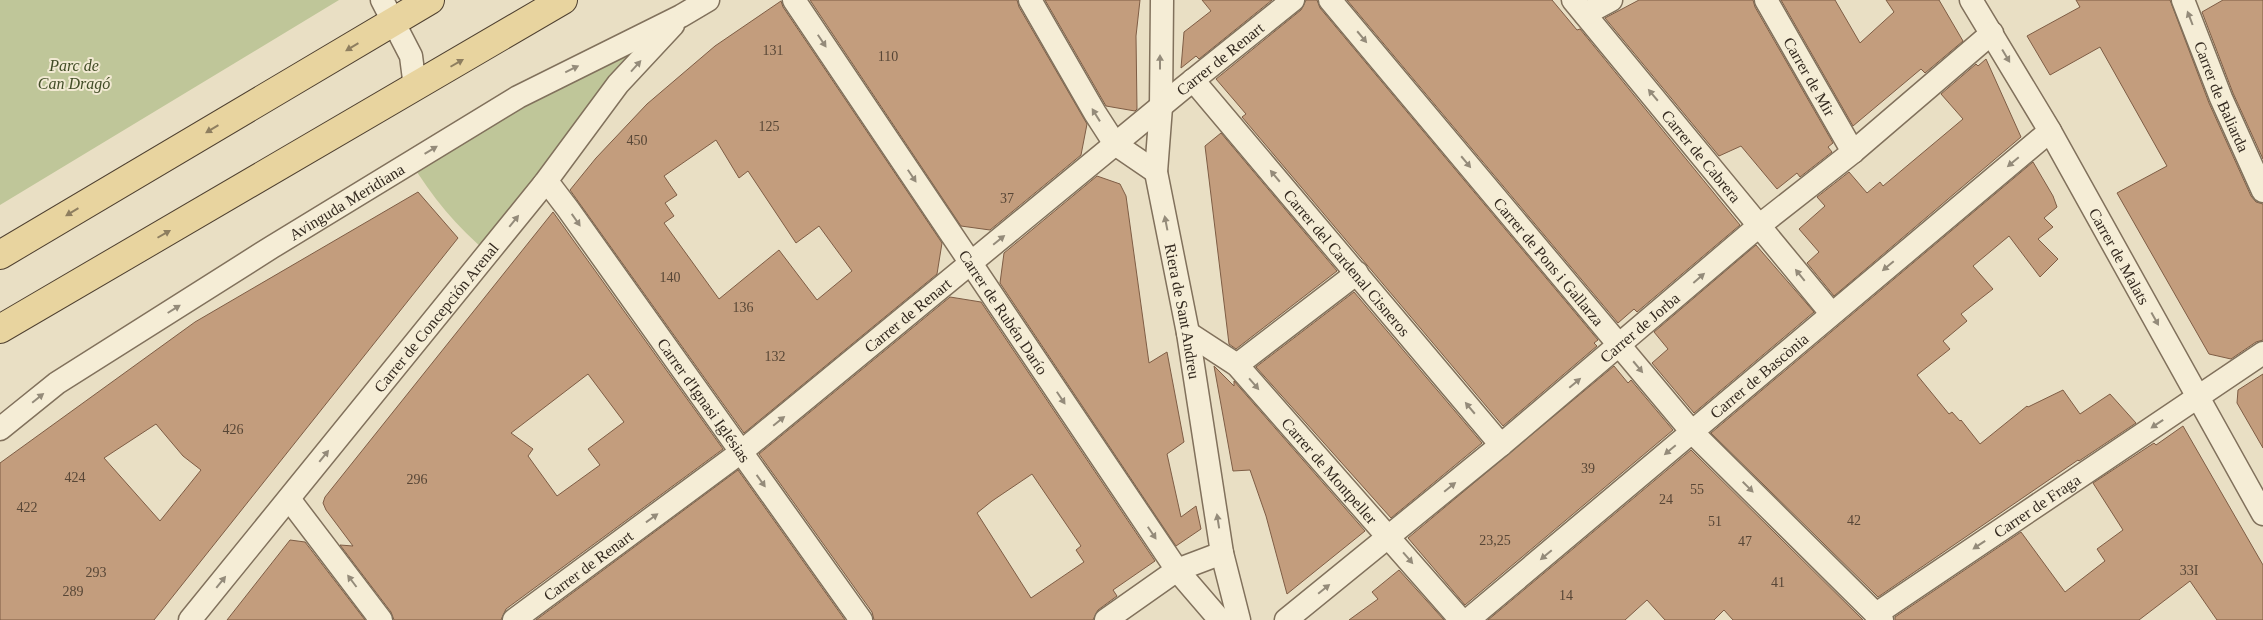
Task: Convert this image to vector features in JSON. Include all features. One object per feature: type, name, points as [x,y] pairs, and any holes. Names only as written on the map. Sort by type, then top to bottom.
[{"type":"main road","points":[[0,255],[388,11],[430,0]]},
{"type":"main road","points":[[0,329],[563,0]]},
{"type":"street","name":"Avinguda Meridiana","points":[[0,429],[57,383],[272,247],[518,97],[681,16],[708,0]]},
{"type":"street","name":"Carrer de Rubén Darío","points":[[794,0],[1177,570],[1220,620]]},
{"type":"street","points":[[1030,0],[1115,144],[1156,172]]},
{"type":"street","name":"Riera de Sant Andreu","points":[[1162,0],[1161,107],[1156,172],[1188,333],[1222,553],[1239,620]]},
{"type":"street","name":"Carrer de Renart","points":[[514,620],[741,452],[1292,0]]},
{"type":"street","name":"Carrer de Pons i Gallarza","points":[[1330,0],[1692,432],[1879,617]]},
{"type":"street","points":[[1579,7],[1611,0]]},
{"type":"street","name":"Carrer de Mir","points":[[1766,0],[1853,152]]},
{"type":"street","name":"Carrer de Malats","points":[[1971,0],[2050,131],[2263,514]]},
{"type":"street","name":"Carrer de Baliarda","points":[[2183,0],[2221,98],[2263,192]]},
{"type":"street","name":"Carrer de Cabrera","points":[[1579,7],[1831,313]]},
{"type":"street","points":[[388,11],[411,56],[415,87]]},
{"type":"street","name":"Carrer de Concepción Arenal","points":[[190,620],[544,184],[618,84],[681,16]]},
{"type":"street","name":"Carrer de Jorba","points":[[1286,620],[1501,445],[1760,225],[1853,152],[1992,33]]},
{"type":"street","name":"Carrer del Cardenal Cisneros","points":[[1194,80],[1501,445]]},
{"type":"street","name":"Carrer de Bascònia","points":[[1468,620],[1831,313],[2050,131]]},
{"type":"street","name":"Carrer d'Ignasi Iglésias","points":[[544,184],[552,188],[568,209],[861,620]]},
{"type":"street","points":[[1237,365],[1357,273]]},
{"type":"street","name":"Carrer de Montpeller","points":[[1188,333],[1237,365],[1461,620]]},
{"type":"street","name":"Carrer de Fraga","points":[[1879,617],[2263,353]]},
{"type":"street","points":[[289,498],[381,620]]},
{"type":"street","points":[[1106,620],[1177,570],[1222,553]]},
{"type":"green space","name":"Parc de Can Dragó","points":[[0,0],[339,0],[0,205]]},
{"type":"green space","points":[[681,16],[488,253],[446,211],[427,187],[411,162]]},
{"type":"building","points":[[810,0],[1017,0],[1019,7],[1087,124],[1081,155],[990,230],[961,226]]},
{"type":"building","points":[[1045,0],[1140,0],[1136,36],[1137,109],[1135,111],[1106,106]]},
{"type":"building","points":[[1202,0],[1272,0],[1199,59],[1196,56],[1181,68],[1184,32],[1211,11]]},
{"type":"building","points":[[1306,0],[1317,0],[1320,8],[1598,340],[1594,343],[1597,346],[1503,426],[1242,117],[1246,114],[1216,79],[1301,10]]},
{"type":"building","points":[[1347,0],[1552,0],[1577,30],[1580,29],[1740,225],[1637,312],[1634,309],[1618,323]]},
{"type":"building","points":[[1639,0],[1753,0],[1755,7],[1833,143],[1828,147],[1832,152],[1800,177],[1797,173],[1777,189],[1741,146],[1719,156],[1605,18]]},
{"type":"building","points":[[1781,0],[1835,0],[1860,43],[1894,12],[1886,0],[1939,0],[1963,41],[1925,73],[1921,69],[1853,126]]},
{"type":"building","points":[[2076,0],[2170,0],[2209,103],[2251,196],[2256,202],[2263,204],[2263,340],[2256,342],[2231,359],[2209,354],[2117,193],[2167,166],[2100,47],[2050,75],[2027,36],[2080,7]]},
{"type":"building","points":[[2223,0],[2263,0],[2263,159],[2233,93],[2202,12]]},
{"type":"building","points":[[781,1],[783,7],[942,243],[937,274],[744,433],[570,190],[596,158],[647,104],[715,46]],"holes":[[[716,140],[739,178],[748,171],[796,243],[819,226],[852,271],[817,300],[779,250],[719,299],[664,223],[674,216],[665,203],[677,195],[664,176]]]},
{"type":"building","points":[[1986,59],[2021,137],[1834,296],[1807,263],[1819,252],[1799,229],[1825,206],[1817,197],[1849,172],[1867,193],[1880,182],[1883,186],[1963,119],[1941,94],[1976,64],[1978,66]]},
{"type":"building","points":[[1221,133],[1337,271],[1236,349],[1229,344],[1205,146]]},
{"type":"building","points":[[2033,162],[2053,196],[2057,207],[2044,218],[2053,227],[2038,239],[2058,259],[2040,277],[2009,236],[1973,266],[1993,289],[1961,314],[1967,321],[1943,341],[1950,349],[1917,375],[1949,414],[1952,412],[1961,420],[1980,444],[2027,406],[2063,390],[2080,414],[2110,394],[2136,423],[2078,460],[1878,597],[1711,433]]},
{"type":"building","points":[[1097,176],[1120,184],[1126,196],[1149,363],[1167,352],[1184,442],[1167,454],[1181,517],[1196,506],[1201,529],[1176,546],[1000,283],[1004,253]]},
{"type":"building","points":[[418,192],[458,238],[154,620],[0,620],[0,463],[195,322]],"holes":[[[156,424],[183,456],[201,470],[160,521],[104,458]]]},
{"type":"building","points":[[553,212],[723,449],[506,609],[501,620],[394,620],[391,612],[340,545],[353,546],[326,510],[323,503],[325,497]],"holes":[[[588,374],[624,422],[588,449],[600,465],[557,496],[528,456],[533,449],[511,433]]]},
{"type":"building","points":[[1756,245],[1814,312],[1694,413],[1652,363],[1668,349],[1654,332]]},
{"type":"building","points":[[1354,292],[1482,443],[1391,518],[1256,367]]},
{"type":"building","points":[[950,297],[981,302],[1155,561],[1113,590],[1117,596],[1098,610],[1093,620],[874,620],[872,612],[759,454]],"holes":[[[1032,474],[1081,546],[1076,550],[1084,562],[1031,598],[977,513]]]},
{"type":"building","points":[[1214,366],[1234,386],[1234,381],[1365,531],[1287,594],[1266,516],[1250,470],[1233,471]]},
{"type":"building","points":[[1614,366],[1628,383],[1631,380],[1673,430],[1465,605],[1408,538]]},
{"type":"building","points":[[2263,374],[2263,448],[2237,403],[2238,390]]},
{"type":"building","points":[[2183,426],[2263,565],[2263,620],[2217,620],[2190,581],[2139,620],[1895,620],[1895,617],[2021,532],[2065,592],[2105,561],[2097,549],[2123,530],[2093,483],[2154,443],[2156,445]]},
{"type":"building","points":[[1691,450],[1863,620],[1733,620],[1724,610],[1714,620],[1665,620],[1647,600],[1625,620],[1488,620]]},
{"type":"building","points":[[738,470],[845,620],[536,620]]},
{"type":"building","points":[[290,540],[305,542],[365,620],[227,620]]},
{"type":"building","points":[[1399,570],[1444,620],[1349,620],[1378,599],[1372,592]]}]
